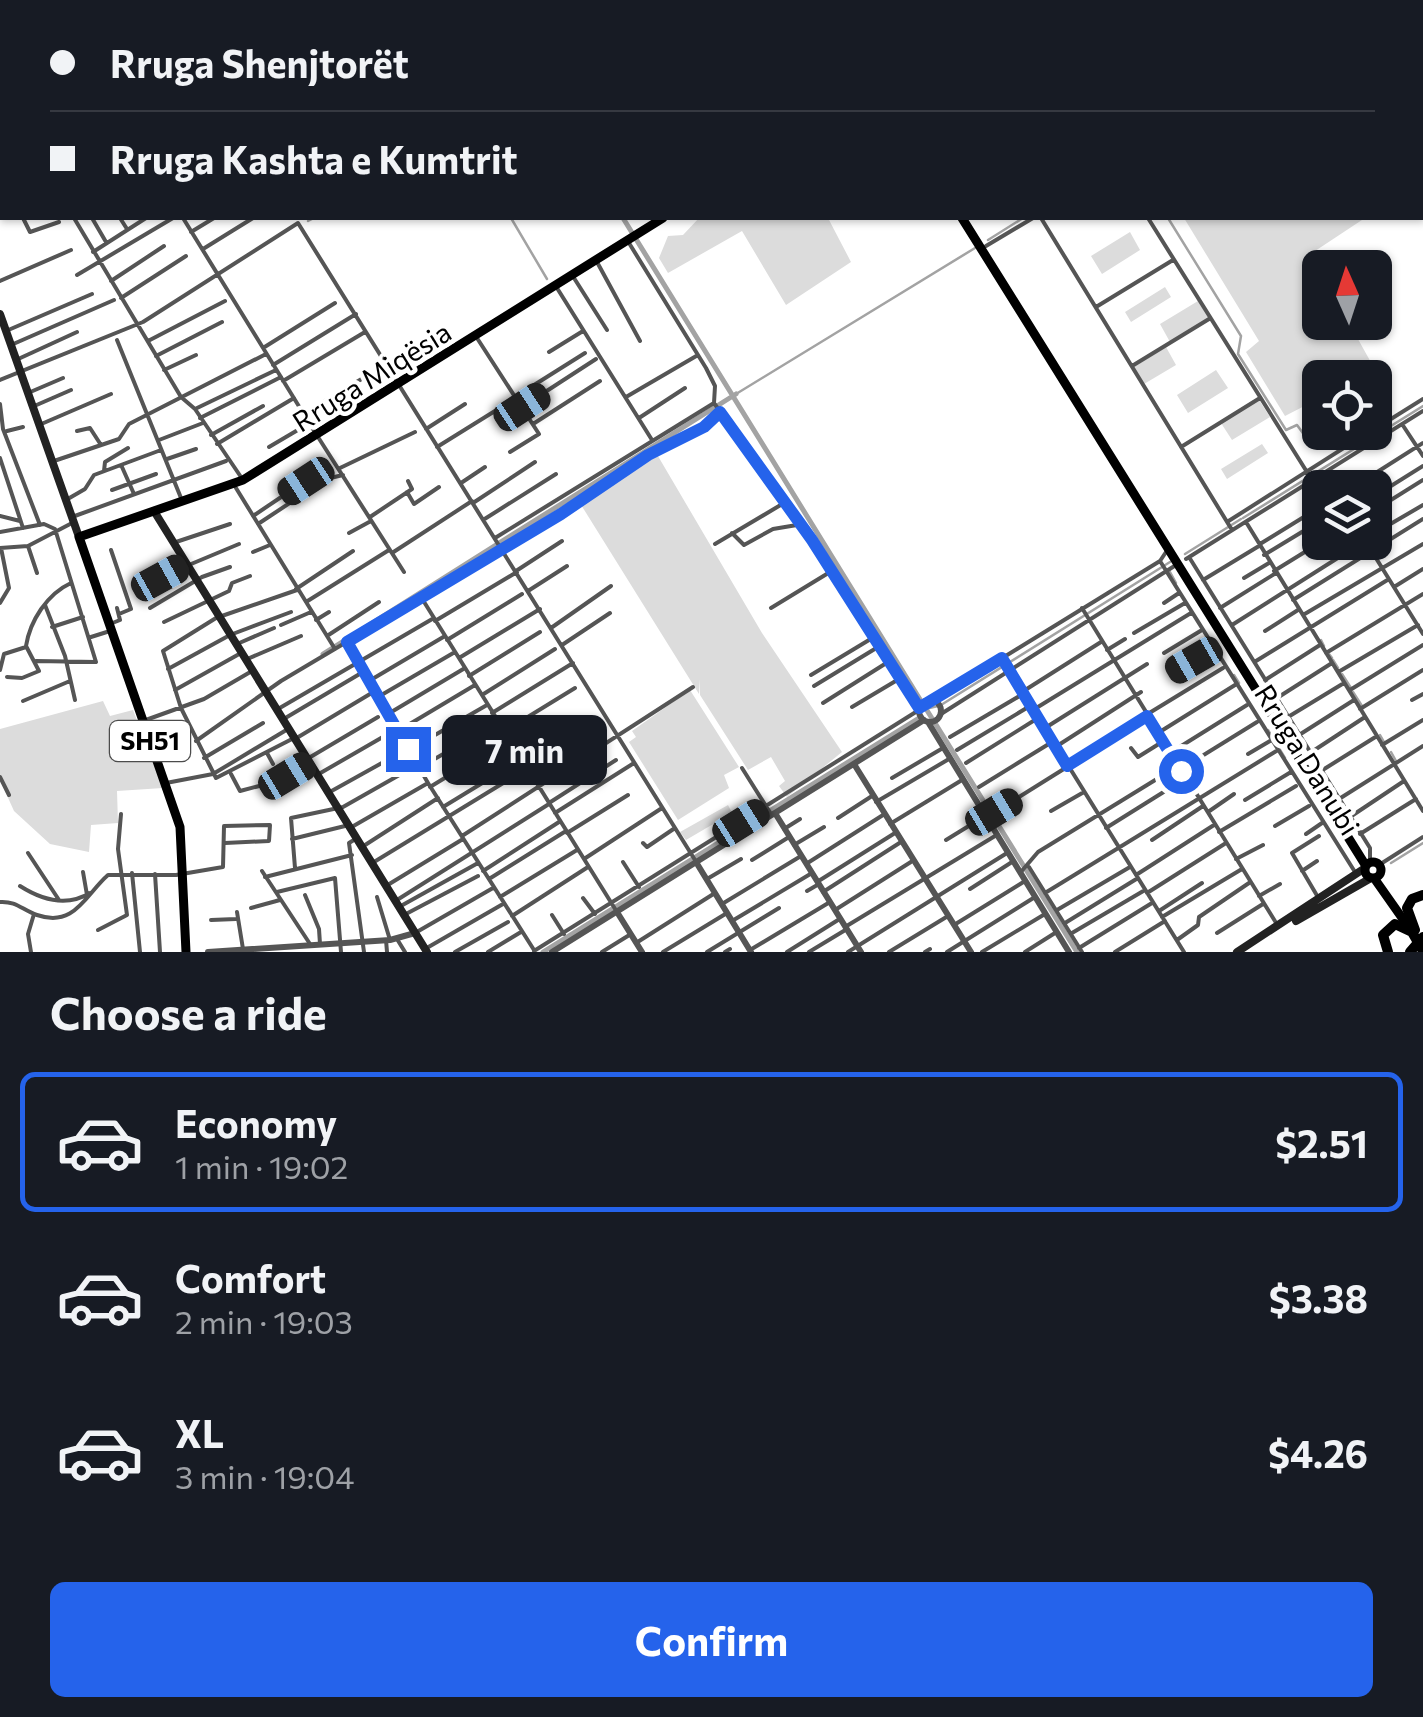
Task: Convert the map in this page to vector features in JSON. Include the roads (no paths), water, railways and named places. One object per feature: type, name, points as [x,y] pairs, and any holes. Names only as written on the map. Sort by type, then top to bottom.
[{"type":"highway","points":[[1416,941],[1407,909],[1419,896]]},
{"type":"highway","points":[[1388,950],[1383,936],[1388,926],[1400,924],[1416,941]]},
{"type":"main road","name":"Rruga Miqësia","points":[[400,383],[574,278],[660,220]]},
{"type":"main road","name":"Rruga Miqësia","points":[[80,538],[239,484],[633,238],[668,220]]},
{"type":"main road","points":[[966,220],[1371,869]]},
{"type":"main road","points":[[966,220],[1416,941]]},
{"type":"main road","name":"SH51","points":[[0,314],[180,827],[186,952]]},
{"type":"main road","name":"Rruga Miqësia","points":[[155,513],[239,484]]},
{"type":"main road","points":[[155,513],[426,950]]},
{"type":"main road","points":[[1237,952],[1371,869]]},
{"type":"main road","points":[[1245,952],[1371,869]]},
{"type":"main road","points":[[1390,895],[1419,896]]},
{"type":"main road","points":[[1388,926],[1394,914],[1390,895]]},
{"type":"street","points":[[24,220],[30,232],[59,222]]},
{"type":"street","points":[[75,220],[181,398],[195,409],[212,435],[253,516],[331,643]]},
{"type":"street","points":[[93,220],[106,242]]},
{"type":"street","points":[[121,220],[127,229]]},
{"type":"street","points":[[93,252],[143,220]]},
{"type":"street","points":[[77,274],[170,220]]},
{"type":"street","points":[[184,220],[404,572]]},
{"type":"street","points":[[191,232],[211,220]]},
{"type":"street","points":[[202,249],[250,220]]},
{"type":"street","points":[[986,246],[1030,220]]},
{"type":"street","points":[[1042,220],[1230,526]]},
{"type":"street","points":[[1149,220],[1305,470]]},
{"type":"street","points":[[0,380],[137,324],[298,222],[751,951],[830,902]]},
{"type":"street","points":[[633,238],[715,386],[716,407],[874,637],[1012,862],[1045,893],[1081,950],[1153,902]]},
{"type":"street","points":[[111,281],[164,246]]},
{"type":"street","points":[[0,281],[71,250]]},
{"type":"street","points":[[121,298],[186,256]]},
{"type":"street","points":[[1096,307],[1174,260]]},
{"type":"street","points":[[598,262],[640,342]]},
{"type":"street","points":[[574,278],[607,330]]},
{"type":"street","points":[[557,288],[652,440]]},
{"type":"street","points":[[6,331],[92,294]]},
{"type":"street","points":[[11,345],[114,300]]},
{"type":"street","points":[[148,342],[225,301]]},
{"type":"street","points":[[262,348],[335,303]]},
{"type":"street","points":[[195,409],[274,367],[356,314]]},
{"type":"street","points":[[1132,366],[1210,318]]},
{"type":"street","points":[[156,356],[222,322]]},
{"type":"street","points":[[549,352],[584,330]]},
{"type":"street","points":[[158,440],[202,421],[366,331]]},
{"type":"street","points":[[16,360],[77,332]]},
{"type":"street","points":[[478,338],[539,434],[510,452]]},
{"type":"street","points":[[117,340],[182,502]]},
{"type":"street","points":[[437,447],[585,353]]},
{"type":"street","points":[[52,462],[102,445],[266,354]]},
{"type":"street","points":[[164,370],[196,355]]},
{"type":"street","points":[[626,398],[698,355]]},
{"type":"street","points":[[522,407],[596,359]]},
{"type":"street","points":[[303,414],[387,364]]},
{"type":"street","points":[[28,392],[62,378]]},
{"type":"street","points":[[532,424],[600,381]]},
{"type":"street","points":[[639,418],[686,388]]},
{"type":"street","points":[[32,407],[71,390]]},
{"type":"street","points":[[39,425],[112,394]]},
{"type":"street","points":[[216,444],[294,398]]},
{"type":"street","points":[[1181,447],[1260,398]]},
{"type":"street","points":[[1392,418],[1423,399]]},
{"type":"street","points":[[0,404],[40,525]]},
{"type":"street","points":[[426,429],[465,404]]},
{"type":"street","points":[[212,435],[263,406]]},
{"type":"street","points":[[331,643],[347,642],[421,597],[652,440],[716,407]]},
{"type":"street","points":[[498,543],[561,514],[648,455],[704,427],[716,407]]},
{"type":"street","points":[[1327,470],[1423,410]]},
{"type":"street","points":[[269,446],[309,423]]},
{"type":"street","points":[[1402,424],[1420,445],[1423,456]]},
{"type":"street","points":[[7,431],[24,428]]},
{"type":"street","points":[[76,431],[90,428],[102,445]]},
{"type":"street","points":[[340,468],[414,432]]},
{"type":"street","points":[[1380,470],[1420,445]]},
{"type":"street","points":[[104,472],[105,462],[128,448]]},
{"type":"street","points":[[66,500],[104,472],[162,449]]},
{"type":"street","points":[[166,460],[196,449]]},
{"type":"street","points":[[1317,470],[1344,450]]},
{"type":"street","points":[[0,458],[23,528]]},
{"type":"street","points":[[9,586],[3,575],[0,548],[28,546],[73,519],[226,461]]},
{"type":"street","points":[[306,602],[535,462]]},
{"type":"street","points":[[1392,485],[1423,466]]},
{"type":"street","points":[[122,467],[134,494]]},
{"type":"street","points":[[461,483],[485,467]]},
{"type":"street","points":[[112,490],[156,474]]},
{"type":"street","points":[[483,520],[556,474]]},
{"type":"street","points":[[258,524],[326,479],[343,475]]},
{"type":"street","points":[[1302,480],[1187,558],[1370,850],[1371,869],[1423,837]]},
{"type":"street","points":[[1392,499],[1423,480]]},
{"type":"street","points":[[253,516],[306,481]]},
{"type":"street","points":[[349,534],[412,489],[408,481]]},
{"type":"street","points":[[1230,526],[1246,522],[1302,481]]},
{"type":"street","points":[[407,492],[414,504],[439,488]]},
{"type":"street","points":[[715,544],[785,503]]},
{"type":"street","points":[[1392,523],[1423,505]]},
{"type":"street","points":[[0,516],[20,521]]},
{"type":"street","points":[[1203,580],[1302,518]]},
{"type":"street","points":[[1392,539],[1423,519]]},
{"type":"street","points":[[1246,522],[1423,811]]},
{"type":"street","points":[[173,543],[230,524]]},
{"type":"street","points":[[0,532],[40,525],[55,530]]},
{"type":"street","points":[[732,533],[746,544],[775,528],[799,525]]},
{"type":"street","points":[[36,661],[64,659],[95,664],[91,638],[55,530]]},
{"type":"street","points":[[1264,554],[1302,532]]},
{"type":"street","points":[[276,710],[516,572],[562,541]]},
{"type":"street","points":[[160,588],[158,579],[186,563],[239,544]]},
{"type":"street","points":[[1303,616],[1423,544]]},
{"type":"street","points":[[253,552],[270,545]]},
{"type":"street","points":[[28,546],[38,574]]},
{"type":"street","points":[[552,952],[694,858],[941,714],[1005,664],[1163,566],[1169,547]]},
{"type":"street","points":[[91,638],[120,620],[118,611],[131,610],[111,550]]},
{"type":"street","points":[[292,735],[268,753],[218,778],[204,758],[181,708],[163,651],[219,618],[297,590],[353,551]]},
{"type":"street","points":[[1220,608],[1302,554]]},
{"type":"street","points":[[1232,626],[1335,560]]},
{"type":"street","points":[[1293,600],[1359,560]]},
{"type":"street","points":[[1377,560],[1423,634]]},
{"type":"street","points":[[1244,578],[1270,563]]},
{"type":"street","points":[[770,812],[838,761],[919,709],[925,701],[1005,664],[1163,566],[1176,564]]},
{"type":"street","points":[[369,681],[567,566]]},
{"type":"street","name":"Rruga Danubi","points":[[1163,566],[1322,823],[1371,869]]},
{"type":"street","points":[[150,608],[196,580],[230,567]]},
{"type":"street","points":[[1394,587],[1423,569]]},
{"type":"street","points":[[771,608],[830,572]]},
{"type":"street","points":[[173,629],[166,620],[250,576]]},
{"type":"street","points":[[1254,662],[1388,579]]},
{"type":"street","points":[[6,678],[37,672],[36,661],[26,646],[31,626],[45,605],[71,583]]},
{"type":"street","points":[[0,588],[9,586]]},
{"type":"street","points":[[0,603],[9,586]]},
{"type":"street","points":[[551,628],[611,586]]},
{"type":"street","points":[[1164,603],[1179,594]]},
{"type":"street","points":[[1326,654],[1423,594]]},
{"type":"street","points":[[421,597],[642,952]]},
{"type":"street","points":[[196,742],[331,643],[379,602]]},
{"type":"street","points":[[1134,633],[1185,603]]},
{"type":"street","points":[[45,605],[75,700]]},
{"type":"street","points":[[459,658],[540,609]]},
{"type":"street","points":[[1265,630],[1298,610]]},
{"type":"street","points":[[168,668],[230,634],[291,612]]},
{"type":"street","points":[[280,625],[311,612]]},
{"type":"street","points":[[316,620],[329,612]]},
{"type":"street","points":[[958,750],[1190,612]]},
{"type":"street","points":[[562,645],[610,613]]},
{"type":"street","points":[[1085,614],[1278,926]]},
{"type":"street","points":[[52,626],[84,618]]},
{"type":"street","points":[[1338,672],[1418,625]]},
{"type":"street","points":[[175,690],[274,628]]},
{"type":"street","points":[[1164,653],[1202,630]]},
{"type":"street","points":[[470,676],[540,632]]},
{"type":"street","points":[[241,652],[301,636]]},
{"type":"street","points":[[811,675],[874,637]]},
{"type":"street","points":[[1106,650],[1125,639]]},
{"type":"street","points":[[347,642],[481,873],[489,879],[534,952],[694,858]]},
{"type":"street","points":[[950,737],[1102,642]]},
{"type":"street","points":[[1265,680],[1320,645]]},
{"type":"street","points":[[1349,691],[1423,645]]},
{"type":"street","points":[[0,670],[4,654],[26,646]]},
{"type":"street","points":[[814,686],[879,646]]},
{"type":"street","points":[[482,695],[555,648]]},
{"type":"street","points":[[1175,671],[1213,649]]},
{"type":"street","points":[[166,783],[213,774],[455,652]]},
{"type":"street","points":[[822,702],[888,662]]},
{"type":"street","points":[[492,713],[573,663]]},
{"type":"street","points":[[1277,698],[1332,663]]},
{"type":"street","points":[[1005,664],[1183,950],[1174,952]]},
{"type":"street","points":[[1044,728],[1147,664]]},
{"type":"street","points":[[994,812],[1224,667]]},
{"type":"street","points":[[388,714],[465,668]]},
{"type":"street","points":[[1360,709],[1423,670]]},
{"type":"street","points":[[142,721],[181,708],[252,671]]},
{"type":"street","points":[[282,720],[363,672]]},
{"type":"street","points":[[852,707],[899,679]]},
{"type":"street","points":[[24,702],[70,681]]},
{"type":"street","points":[[1288,717],[1344,683]]},
{"type":"street","points":[[1158,733],[1236,684]]},
{"type":"street","points":[[398,731],[476,685]]},
{"type":"street","points":[[386,886],[693,687]]},
{"type":"street","points":[[505,732],[575,688]]},
{"type":"street","points":[[980,787],[1141,692]]},
{"type":"street","points":[[1412,700],[1423,694]]},
{"type":"street","points":[[934,700],[941,714]]},
{"type":"street","points":[[1299,735],[1354,700]]},
{"type":"street","points":[[328,792],[487,705]]},
{"type":"street","points":[[1170,752],[1248,705]]},
{"type":"street","points":[[1310,753],[1365,716]]},
{"type":"street","points":[[231,774],[240,791],[278,781],[378,717]]},
{"type":"street","points":[[966,764],[1038,718]]},
{"type":"street","points":[[1382,745],[1423,720]]},
{"type":"street","points":[[516,750],[562,721]]},
{"type":"street","points":[[954,924],[1025,872],[1032,856],[1258,721]]},
{"type":"street","points":[[294,868],[293,817],[338,809],[499,722]]},
{"type":"street","points":[[204,758],[263,724]]},
{"type":"street","points":[[372,863],[600,724]]},
{"type":"street","points":[[317,775],[388,734]]},
{"type":"street","points":[[1322,771],[1377,736]]},
{"type":"street","points":[[292,839],[349,826],[509,739]]},
{"type":"street","points":[[1248,754],[1272,740]]},
{"type":"street","points":[[1132,748],[1138,757],[1163,742]]},
{"type":"street","points":[[1339,799],[1423,746]]},
{"type":"street","points":[[892,778],[943,748]]},
{"type":"street","points":[[1045,893],[1278,750]]},
{"type":"street","points":[[268,753],[273,764]]},
{"type":"street","points":[[443,806],[522,759]]},
{"type":"street","points":[[838,818],[949,759]]},
{"type":"street","points":[[400,908],[616,760]]},
{"type":"street","points":[[555,812],[634,763]]},
{"type":"street","points":[[854,764],[971,952]]},
{"type":"street","points":[[742,768],[859,948]]},
{"type":"street","points":[[1244,800],[1291,772]]},
{"type":"street","points":[[0,777],[9,795]]},
{"type":"street","points":[[1106,828],[1186,778]]},
{"type":"street","points":[[890,824],[962,780]]},
{"type":"street","points":[[1350,817],[1404,781]]},
{"type":"street","points":[[1219,832],[1298,784]]},
{"type":"street","points":[[1051,811],[1084,792]]},
{"type":"street","points":[[1152,840],[1234,794]]},
{"type":"street","points":[[489,879],[628,795]]},
{"type":"street","points":[[1360,834],[1423,797]]},
{"type":"street","points":[[364,952],[349,843],[359,842],[438,798]]},
{"type":"street","points":[[1274,826],[1310,805]]},
{"type":"street","points":[[584,859],[662,808]]},
{"type":"street","points":[[98,930],[126,918],[118,849],[121,814]]},
{"type":"street","points":[[722,904],[884,814]]},
{"type":"street","points":[[946,840],[985,816]]},
{"type":"street","points":[[784,829],[800,819]]},
{"type":"street","points":[[400,908],[481,873],[560,821]]},
{"type":"street","points":[[1306,834],[1322,823]]},
{"type":"street","points":[[0,902],[17,903],[34,914],[69,915],[108,875],[181,873],[223,867],[224,826],[270,824],[269,841],[225,843]]},
{"type":"street","points":[[1064,924],[1214,825]]},
{"type":"street","points":[[794,845],[824,827]]},
{"type":"street","points":[[643,844],[647,846],[675,828]]},
{"type":"street","points":[[820,886],[896,832]]},
{"type":"street","points":[[810,952],[996,835]]},
{"type":"street","points":[[1319,836],[1292,855],[1319,900]]},
{"type":"street","points":[[752,860],[789,837]]},
{"type":"street","points":[[807,891],[901,842]]},
{"type":"street","points":[[1070,934],[1226,843]]},
{"type":"street","points":[[1236,860],[1264,845]]},
{"type":"street","points":[[500,897],[578,850]]},
{"type":"street","points":[[28,852],[59,900]]},
{"type":"street","points":[[848,952],[1007,853]]},
{"type":"street","points":[[265,877],[352,855]]},
{"type":"street","points":[[706,879],[741,858]]},
{"type":"street","points":[[835,910],[914,860]]},
{"type":"street","points":[[623,862],[639,887]]},
{"type":"street","points":[[970,889],[1012,862]]},
{"type":"street","points":[[1302,871],[1316,862]]},
{"type":"street","points":[[400,908],[478,863]]},
{"type":"street","points":[[512,916],[588,866]]},
{"type":"street","points":[[1056,911],[1130,867]]},
{"type":"street","points":[[1114,952],[1242,869]]},
{"type":"street","points":[[262,870],[316,946]]},
{"type":"street","points":[[83,872],[87,895]]},
{"type":"street","points":[[1025,872],[1035,898],[1069,952]]},
{"type":"street","points":[[132,873],[140,952]]},
{"type":"street","points":[[732,921],[812,873]]},
{"type":"street","points":[[154,874],[160,952]]},
{"type":"street","points":[[277,892],[335,878],[341,948]]},
{"type":"street","points":[[1176,940],[1250,882]]},
{"type":"street","points":[[1158,911],[1202,883]]},
{"type":"street","points":[[1259,896],[1280,884]]},
{"type":"street","points":[[20,886],[41,898],[72,902],[95,892]]},
{"type":"street","points":[[208,952],[341,948],[391,940],[415,932],[494,887]]},
{"type":"street","points":[[636,944],[715,894]]},
{"type":"street","points":[[305,895],[320,929],[316,946]]},
{"type":"street","points":[[377,898],[391,940],[405,952]]},
{"type":"street","points":[[583,898],[596,915]]},
{"type":"street","points":[[947,952],[1035,898]]},
{"type":"street","points":[[251,908],[281,900]]},
{"type":"street","points":[[426,950],[504,904]]},
{"type":"street","points":[[1218,932],[1263,904]]},
{"type":"street","points":[[706,952],[779,908]]},
{"type":"street","points":[[663,952],[727,913]]},
{"type":"street","points":[[31,952],[28,934],[34,914]]},
{"type":"street","points":[[982,952],[1045,914]]},
{"type":"street","points":[[211,920],[237,915],[243,949]]},
{"type":"street","points":[[552,915],[564,934]]},
{"type":"street","points":[[889,952],[948,916]]},
{"type":"street","points":[[787,952],[840,919]]},
{"type":"street","points":[[456,952],[508,922]]},
{"type":"street","points":[[488,952],[522,932]]},
{"type":"street","points":[[1026,952],[1057,932]]},
{"type":"street","points":[[602,952],[630,934]]},
{"type":"street","points":[[386,952],[391,940]]},
{"type":"waterway","points":[[512,220],[547,279]]},
{"type":"waterway","points":[[624,220],[921,701]]},
{"type":"waterway","points":[[988,240],[1020,220]]},
{"type":"waterway","points":[[1169,220],[1241,336],[1238,354],[1286,430],[1297,425],[1302,432]]},
{"type":"waterway","points":[[736,394],[975,248]]},
{"type":"waterway","points":[[323,654],[736,394]]},
{"type":"waterway","points":[[1243,518],[1423,406]]},
{"type":"waterway","points":[[1185,554],[1241,519]]},
{"type":"waterway","points":[[941,705],[1170,562]]},
{"type":"waterway","points":[[1170,572],[1176,583]]},
{"type":"waterway","points":[[1321,640],[1324,646]]},
{"type":"waterway","points":[[1329,654],[1332,658]]},
{"type":"waterway","points":[[1333,660],[1338,668]]},
{"type":"waterway","points":[[1342,674],[1351,688]]},
{"type":"waterway","points":[[1234,675],[1239,683]]},
{"type":"waterway","points":[[1353,692],[1362,706]]},
{"type":"waterway","points":[[923,704],[933,720]]},
{"type":"waterway","points":[[925,709],[938,706]]},
{"type":"waterway","points":[[543,952],[919,718]]},
{"type":"waterway","points":[[935,723],[1077,952]]},
{"type":"waterway","points":[[1268,730],[1285,758]]},
{"type":"waterway","points":[[1380,735],[1384,742]]},
{"type":"waterway","points":[[1391,752],[1396,761]]},
{"type":"waterway","points":[[1391,863],[1423,843]]}]
